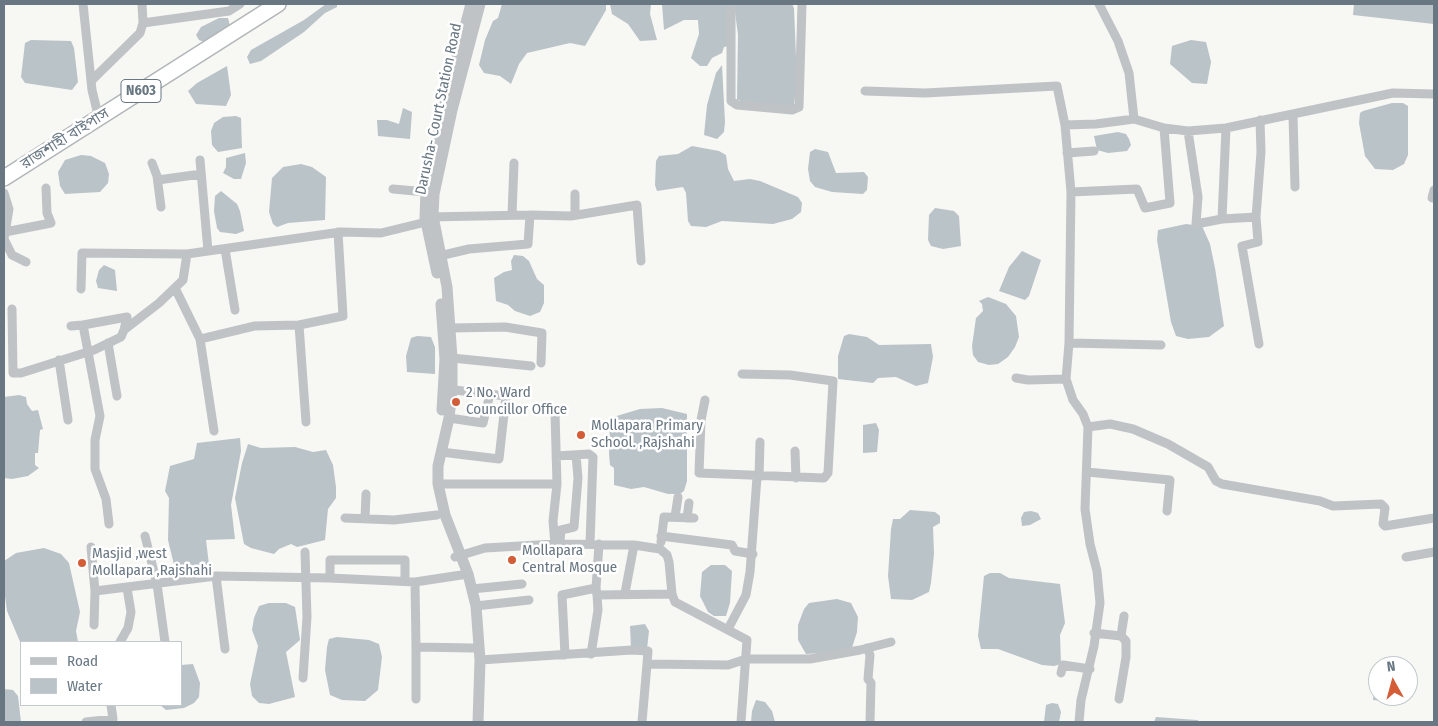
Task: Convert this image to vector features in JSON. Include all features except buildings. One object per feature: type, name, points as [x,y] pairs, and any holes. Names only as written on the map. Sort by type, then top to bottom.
[{"type":"highway","name":"রাজশাহী বাইপাস","points":[[4,178],[278,4]]},
{"type":"street","points":[[83,4],[91,81],[99,118]]},
{"type":"street","points":[[91,81],[136,38],[143,23],[142,4]]},
{"type":"street","points":[[143,23],[229,11],[240,4]]},
{"type":"street","name":"Darusha- Court Station Road","points":[[458,556],[437,515],[432,486],[431,466],[448,389],[452,358],[452,328],[438,256],[428,218],[426,192],[444,106],[471,4]]},
{"type":"street","name":"Darusha- Court Station Road","points":[[428,218],[452,110],[480,4]]},
{"type":"street","points":[[731,4],[731,102],[737,105],[792,110],[799,107],[802,4]]},
{"type":"street","points":[[1099,4],[1118,41],[1129,73],[1134,119]]},
{"type":"street","points":[[865,91],[925,93],[1057,86],[1065,125],[1071,192],[1070,343],[1066,379],[1073,400],[1083,414],[1088,427],[1085,509],[1090,544],[1097,570],[1100,603],[1090,668],[1081,700],[1079,722]]},
{"type":"street","points":[[1065,125],[1096,124],[1134,119],[1164,128],[1188,131],[1226,128],[1260,120],[1293,116],[1393,93],[1434,94]]},
{"type":"street","points":[[1293,116],[1295,187]]},
{"type":"street","points":[[1259,344],[1242,246],[1258,242],[1256,217],[1261,152],[1260,120]]},
{"type":"street","points":[[1071,192],[1136,189],[1145,208],[1170,203],[1164,128]]},
{"type":"street","points":[[1222,219],[1226,128]]},
{"type":"street","points":[[1188,131],[1198,197],[1196,224],[1222,219],[1256,217]]},
{"type":"street","points":[[1067,153],[1094,151]]},
{"type":"street","points":[[200,160],[208,251]]},
{"type":"street","points":[[152,163],[158,180],[162,207]]},
{"type":"street","points":[[512,215],[514,163]]},
{"type":"street","points":[[158,180],[200,174]]},
{"type":"street","points":[[5,232],[51,224],[46,213],[46,188]]},
{"type":"street","points":[[393,189],[426,192]]},
{"type":"street","points":[[4,193],[8,209],[4,239],[12,255],[26,262]]},
{"type":"street","points":[[575,194],[576,215]]},
{"type":"street","points":[[81,289],[82,253],[187,254],[338,232],[381,233],[428,218],[576,215],[637,205],[640,261]]},
{"type":"street","points":[[438,256],[469,249],[528,244],[530,215]]},
{"type":"street","points":[[200,339],[254,326],[298,325],[343,316],[338,232]]},
{"type":"street","points":[[225,249],[235,310]]},
{"type":"street","points":[[124,330],[183,280],[187,254]]},
{"type":"street","name":"Darusha- Court Station Road","points":[[438,256],[449,418],[438,466],[438,484],[445,515],[458,556],[472,589],[476,606],[480,660],[478,722]]},
{"type":"street","points":[[174,288],[200,339],[214,430]]},
{"type":"street","points":[[12,309],[13,373],[28,372],[59,360],[88,352],[121,337],[127,317],[71,326]]},
{"type":"street","points":[[83,325],[100,416],[95,440],[95,470],[106,499],[108,524]]},
{"type":"street","points":[[298,325],[306,422]]},
{"type":"street","points":[[452,328],[505,327],[542,333],[541,362]]},
{"type":"street","points":[[108,343],[117,396]]},
{"type":"street","points":[[1070,343],[1161,344]]},
{"type":"street","points":[[452,358],[531,366]]},
{"type":"street","points":[[59,360],[68,420]]},
{"type":"street","points":[[705,400],[701,420],[699,473],[758,477],[824,478],[828,473],[833,381],[790,375],[742,374]]},
{"type":"street","points":[[1016,378],[1036,380],[1066,379]]},
{"type":"street","points":[[441,452],[499,458],[506,396],[448,389]]},
{"type":"street","points":[[449,418],[484,422],[490,394]]},
{"type":"street","points":[[555,413],[557,484],[553,521],[558,544]]},
{"type":"street","points":[[1088,427],[1110,424],[1133,429],[1168,444],[1208,467],[1216,481],[1222,484],[1320,501],[1333,506],[1381,504],[1384,508],[1383,524],[1385,526],[1434,518]]},
{"type":"street","points":[[728,629],[746,595],[753,554],[760,442]]},
{"type":"street","points":[[794,451],[796,478]]},
{"type":"street","points":[[556,456],[589,454],[593,457],[598,610],[591,654]]},
{"type":"street","points":[[558,544],[560,530],[574,527],[578,478],[576,455]]},
{"type":"street","points":[[1087,472],[1170,480],[1167,511]]},
{"type":"street","points":[[438,484],[557,484]]},
{"type":"street","points":[[365,519],[366,494]]},
{"type":"street","points":[[675,517],[678,497]]},
{"type":"street","points":[[660,549],[664,517],[690,518],[689,503]]},
{"type":"street","points":[[345,518],[394,520],[437,515]]},
{"type":"street","points":[[145,536],[157,584],[165,641]]},
{"type":"street","points":[[661,536],[732,545],[735,551],[753,554]]},
{"type":"street","points":[[458,556],[485,548],[558,544],[634,545],[660,549],[666,555],[669,562],[672,594],[675,602],[747,640],[741,722]]},
{"type":"street","points":[[625,593],[634,545]]},
{"type":"street","points":[[91,547],[95,592],[94,625]]},
{"type":"street","points":[[304,678],[305,552]]},
{"type":"street","points":[[1406,556],[1434,552]]},
{"type":"street","points":[[330,578],[330,560],[405,560],[410,581],[416,647],[416,699]]},
{"type":"street","points":[[95,592],[216,576],[410,581],[465,574]]},
{"type":"street","name":"Darusha- Court Station Road","points":[[465,574],[473,648],[471,722]]},
{"type":"street","points":[[216,576],[225,649]]},
{"type":"street","points":[[472,589],[522,584]]},
{"type":"street","points":[[121,641],[128,628],[131,612],[127,588]]},
{"type":"street","points":[[565,655],[562,595],[597,592],[672,594]]},
{"type":"street","points":[[476,606],[529,600]]},
{"type":"street","points":[[1120,636],[1124,616]]},
{"type":"street","points":[[1094,633],[1120,636],[1126,641],[1126,657],[1119,700]]},
{"type":"street","points":[[647,664],[728,665],[746,659],[810,658],[891,642]]},
{"type":"street","points":[[416,647],[473,648]]},
{"type":"street","points":[[867,648],[870,655],[868,679],[871,683],[870,722]]},
{"type":"street","points":[[480,660],[648,651],[642,722]]},
{"type":"street","points":[[1061,673],[1063,665],[1090,668]]},
{"type":"street","points":[[86,722],[113,719],[110,706]]},
{"type":"water","points":[[326,4],[337,4],[337,7],[325,13],[304,32],[261,61],[250,64],[247,57],[251,50],[304,20]]},
{"type":"water","points":[[502,4],[606,4],[606,10],[585,46],[570,43],[527,53],[519,64],[511,84],[500,76],[484,73],[479,65],[485,40],[493,21],[498,18]]},
{"type":"water","points":[[610,4],[651,4],[650,14],[657,40],[640,41],[628,24],[612,14]]},
{"type":"water","points":[[662,4],[727,4],[729,46],[724,47],[722,53],[712,58],[707,66],[700,66],[691,58],[699,34],[698,20],[684,20],[664,30]]},
{"type":"water","points":[[734,4],[792,4],[794,8],[797,82],[794,105],[787,108],[768,107],[737,100],[738,35]]},
{"type":"water","points":[[1354,4],[1434,4],[1434,24],[1353,15]]},
{"type":"water","points":[[219,18],[228,18],[230,26],[204,42],[199,40],[196,35],[201,27]]},
{"type":"water","points":[[31,40],[71,41],[74,48],[78,82],[72,90],[25,83],[21,77],[25,43]]},
{"type":"water","points":[[1191,40],[1206,42],[1211,62],[1207,84],[1192,83],[1170,64],[1172,46]]},
{"type":"water","points":[[722,65],[725,122],[724,132],[717,139],[704,135],[707,105],[716,73]]},
{"type":"water","points":[[227,66],[231,95],[226,106],[196,104],[188,91],[197,83]]},
{"type":"water","points":[[1392,103],[1403,103],[1408,106],[1408,155],[1404,164],[1393,170],[1375,169],[1365,156],[1359,123],[1360,113]]},
{"type":"water","points":[[403,108],[412,112],[410,139],[378,136],[377,120],[387,120],[399,124]]},
{"type":"water","points":[[236,116],[241,118],[242,148],[218,152],[212,145],[211,131],[214,123],[223,117]]},
{"type":"water","points":[[1118,132],[1126,134],[1129,139],[1131,145],[1127,151],[1108,153],[1097,150],[1094,136]]},
{"type":"water","points":[[692,146],[719,151],[726,155],[728,169],[734,181],[750,179],[760,181],[798,197],[802,203],[801,212],[792,219],[773,224],[722,221],[706,227],[691,226],[688,221],[686,193],[683,187],[657,191],[655,185],[656,161],[659,156],[678,154]]},
{"type":"water","points":[[815,149],[828,152],[836,173],[864,172],[868,177],[867,190],[863,194],[832,192],[815,187],[810,181],[808,169],[810,152]]},
{"type":"water","points":[[245,153],[246,163],[241,179],[234,179],[223,173],[226,167],[226,158]]},
{"type":"water","points":[[81,155],[91,156],[105,163],[109,174],[108,183],[100,192],[65,194],[60,186],[58,172],[65,160]]},
{"type":"water","points":[[301,164],[312,167],[326,177],[325,220],[288,223],[277,227],[273,224],[269,212],[272,178],[283,167]]},
{"type":"water","points":[[221,191],[237,204],[244,231],[236,234],[220,232],[217,228],[214,211],[215,196]]},
{"type":"water","points":[[935,208],[954,211],[959,216],[961,246],[943,249],[931,246],[928,240],[929,215]]},
{"type":"water","points":[[1186,224],[1202,226],[1210,244],[1215,268],[1224,326],[1209,337],[1188,339],[1176,336],[1171,322],[1157,240],[1158,230]]},
{"type":"water","points":[[1022,251],[1041,260],[1029,296],[1025,300],[999,291],[1009,267]]},
{"type":"water","points":[[514,255],[523,256],[529,261],[537,279],[544,285],[544,303],[540,312],[530,316],[496,301],[494,278],[512,270],[511,261]]},
{"type":"water","points":[[104,265],[115,270],[117,291],[98,288],[96,281],[99,270]]},
{"type":"water","points":[[988,297],[1006,304],[1016,316],[1019,337],[1008,357],[998,364],[989,365],[978,362],[973,355],[972,346],[976,318],[983,311],[982,304],[979,301]]},
{"type":"water","points":[[849,334],[867,337],[879,345],[931,344],[933,357],[928,383],[916,386],[896,377],[878,378],[873,383],[838,379],[838,356],[844,336]]},
{"type":"water","points":[[417,336],[431,337],[435,347],[435,374],[407,372],[406,356],[411,338]]},
{"type":"water","points":[[19,395],[26,397],[27,404],[32,411],[38,410],[43,429],[40,430],[38,453],[35,453],[35,465],[39,468],[28,476],[12,479],[4,478],[4,397]]},
{"type":"water","points":[[662,408],[687,414],[687,481],[684,491],[680,494],[668,494],[644,487],[631,489],[614,485],[614,468],[610,465],[609,454],[610,418],[640,409]]},
{"type":"water","points":[[876,423],[879,430],[877,452],[863,453],[863,425]]},
{"type":"water","points":[[240,438],[241,451],[231,505],[235,539],[206,540],[210,573],[177,577],[168,540],[169,498],[165,491],[170,466],[194,459],[197,443]]},
{"type":"water","points":[[248,444],[261,448],[295,447],[313,452],[326,450],[333,465],[336,498],[328,509],[325,540],[297,547],[291,544],[279,549],[274,554],[251,548],[244,544],[235,498]]},
{"type":"water","points":[[910,510],[935,512],[940,516],[940,523],[933,527],[934,554],[931,583],[929,592],[912,600],[891,599],[888,576],[893,519],[900,519]]},
{"type":"water","points":[[1024,512],[1038,513],[1041,519],[1030,525],[1022,526],[1021,518]]},
{"type":"water","points":[[44,548],[61,554],[69,563],[80,612],[76,631],[78,641],[20,642],[7,611],[4,589],[4,561],[16,553]]},
{"type":"water","points":[[711,565],[725,565],[732,571],[730,603],[726,616],[714,616],[708,612],[700,596],[702,572]]},
{"type":"water","points":[[990,573],[1000,573],[1009,578],[1060,584],[1065,623],[1060,635],[1061,664],[1054,666],[1042,665],[998,649],[981,649],[978,636],[984,576]]},
{"type":"water","points":[[837,599],[851,603],[858,617],[857,632],[851,651],[806,654],[798,640],[798,625],[804,609],[809,603]]},
{"type":"water","points":[[269,603],[286,603],[295,607],[300,640],[286,652],[295,697],[269,704],[259,703],[252,696],[250,684],[258,646],[252,630],[254,618],[259,606]]},
{"type":"water","points":[[645,624],[649,631],[647,649],[631,648],[630,626]]},
{"type":"water","points":[[337,637],[369,640],[379,644],[382,657],[378,690],[365,701],[342,700],[330,695],[325,670],[327,647],[329,639]]},
{"type":"water","points":[[193,664],[200,683],[199,697],[194,703],[184,708],[166,710],[161,706],[182,706],[182,665]]},
{"type":"water","points":[[4,689],[13,690],[18,696],[21,722],[4,722]]},
{"type":"water","points":[[756,700],[765,702],[772,711],[775,722],[751,722]]},
{"type":"water","points":[[1058,704],[1061,712],[1059,722],[1044,722],[1046,705]]},
{"type":"water","points":[[1156,717],[1197,720],[1201,722],[1154,722]]},
{"type":"place","name":"2 No. Ward Councillor Office","points":[[456,402]]},
{"type":"place","name":"Mollapara Primary School. ,Rajshahi","points":[[581,435]]},
{"type":"place","name":"Mollapara Central Mosque","points":[[512,560]]},
{"type":"place","name":"Masjid ,west Mollapara ,Rajshahi","points":[[82,563]]}]
